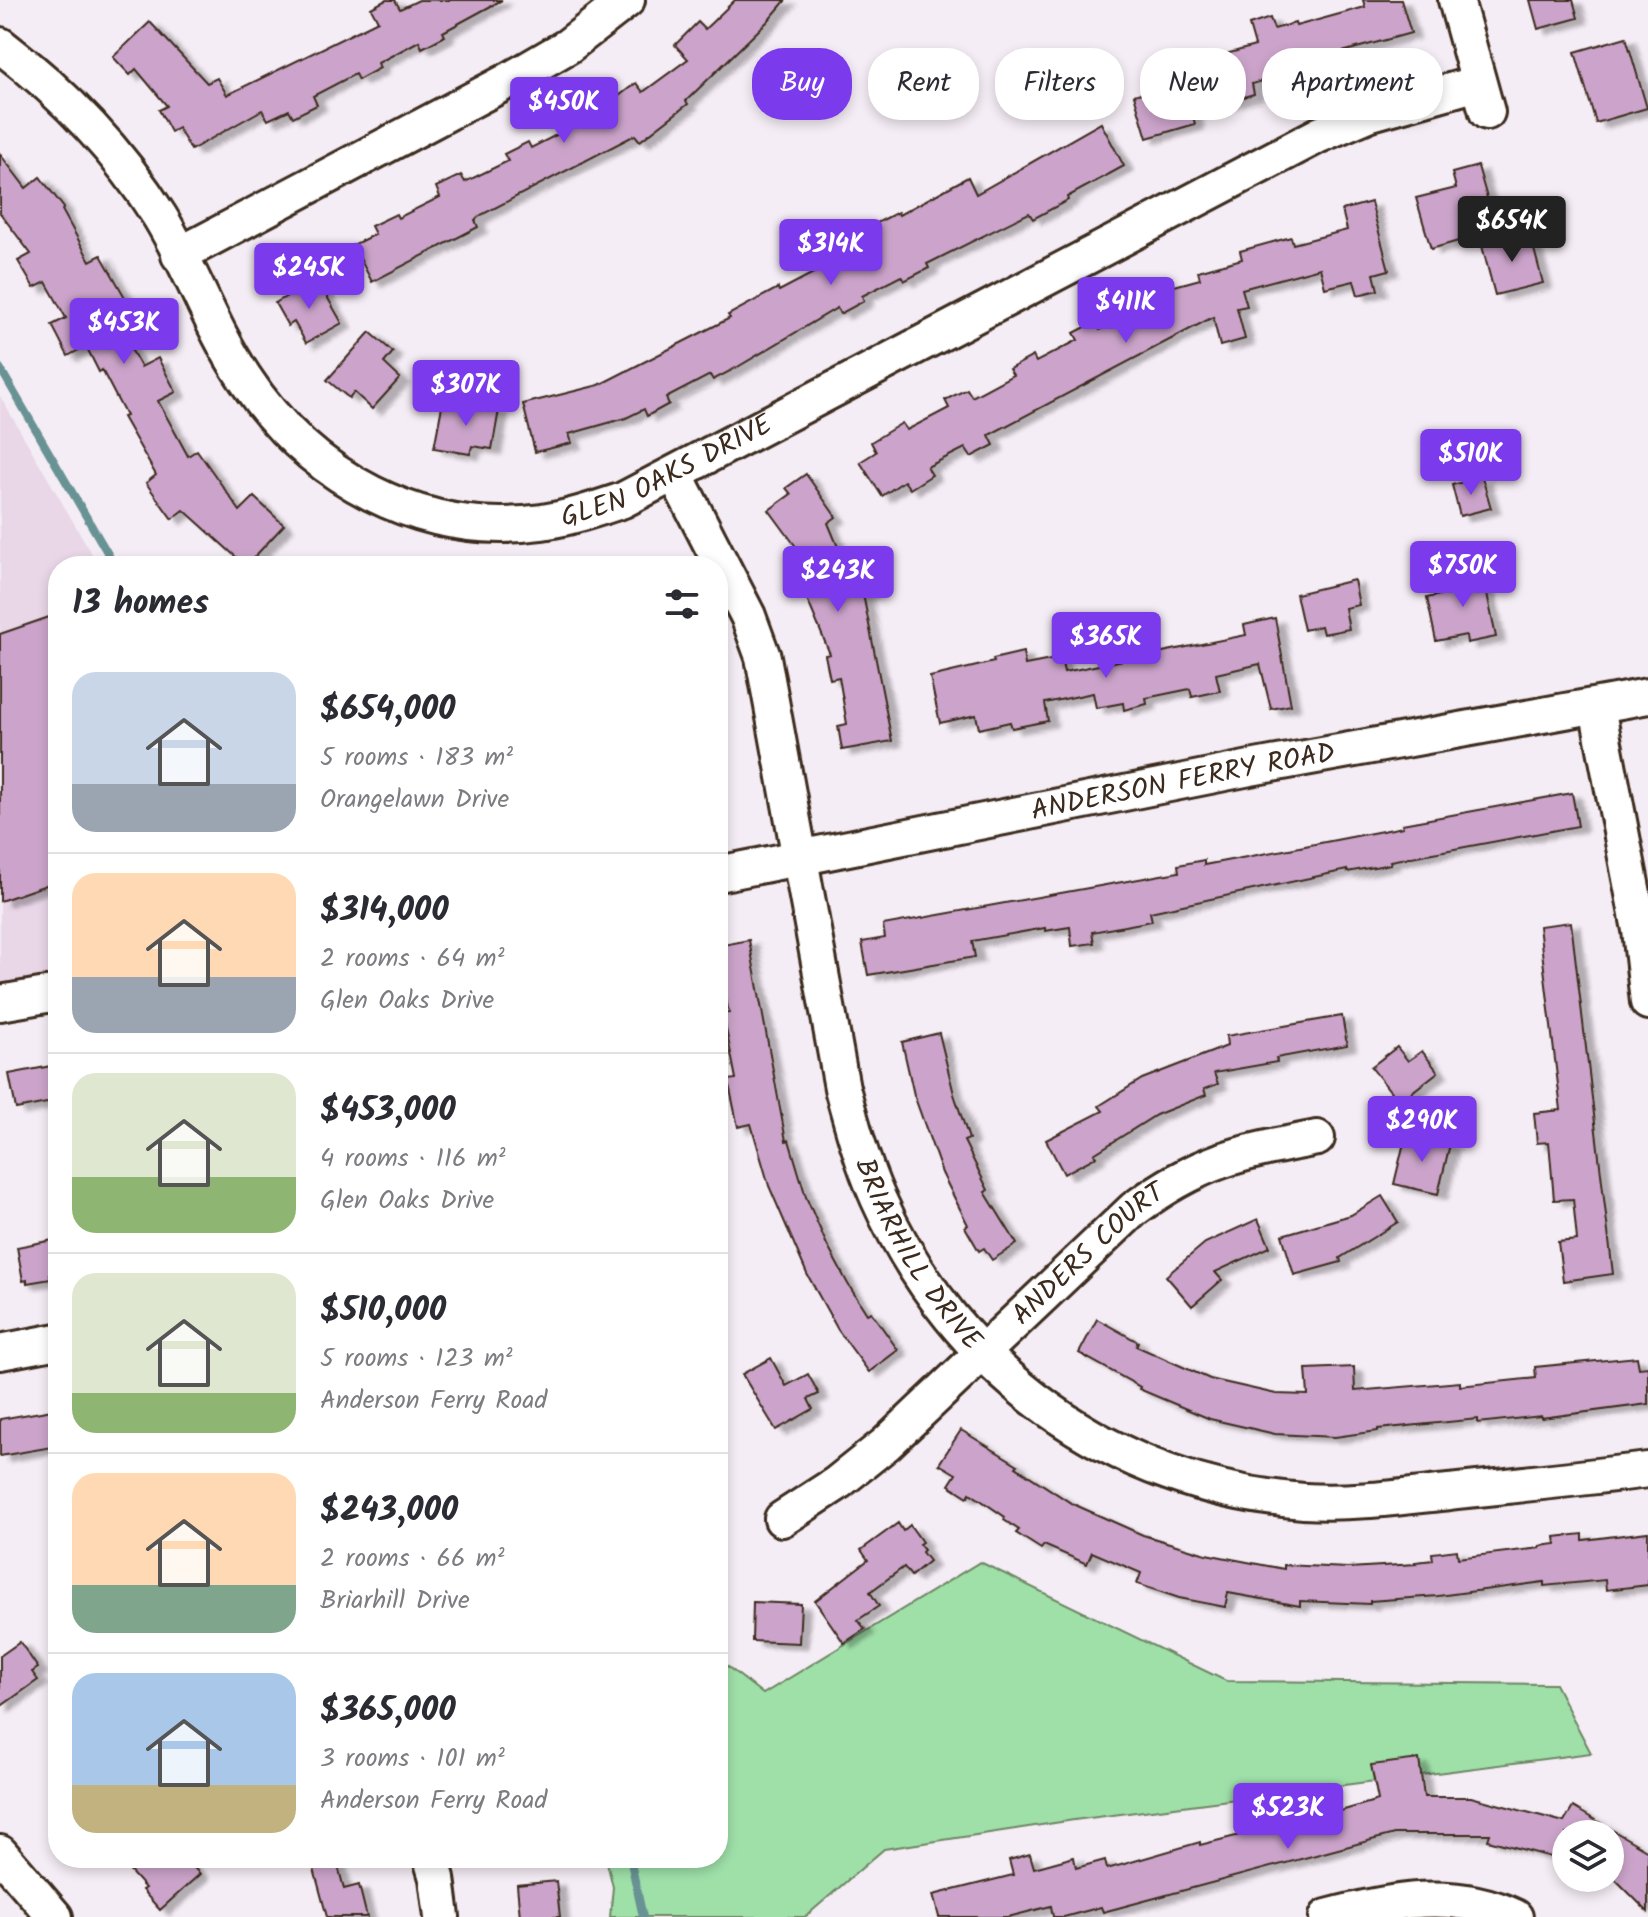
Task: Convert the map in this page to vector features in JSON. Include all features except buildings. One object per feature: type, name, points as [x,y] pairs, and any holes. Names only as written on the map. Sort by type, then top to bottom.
[{"type":"street","points":[[179,255],[506,82],[568,46],[627,0]]},
{"type":"street","name":"GLEN OAKS DRIVE","points":[[0,45],[48,84],[94,130],[134,178],[161,220],[242,375],[271,416],[306,452],[347,481],[380,498],[427,515],[464,522],[502,524],[576,516],[623,500],[1319,135],[1368,114],[1483,98],[1456,0]]},
{"type":"street","name":"BRIARHILL DRIVE","points":[[675,474],[717,556]]},
{"type":"street","name":"BRIARHILL DRIVE","points":[[728,577],[748,616],[763,657],[842,1088],[859,1149],[877,1197],[899,1242],[926,1285],[982,1354],[1040,1404],[1081,1432],[1123,1454],[1196,1482],[1257,1496],[1308,1501],[1370,1500],[1648,1470]]},
{"type":"street","name":"ANDERSON FERRY ROAD","points":[[728,872],[1250,768],[1648,696]]},
{"type":"street","points":[[1597,707],[1640,930],[1648,1002]]},
{"type":"street","points":[[0,1003],[48,995]]},
{"type":"street","name":"ANDERS COURT","points":[[782,1519],[836,1484],[886,1444],[1134,1209],[1165,1186],[1199,1167],[1235,1154],[1317,1138]]},
{"type":"street","points":[[0,1352],[48,1343]]},
{"type":"street","points":[[0,1853],[55,1917]]},
{"type":"street","points":[[434,1868],[442,1917]]},
{"type":"street","points":[[1327,1917],[1397,1900],[1434,1898],[1471,1903],[1515,1917]]},
{"type":"shaded area","points":[[0,396],[93,556],[48,556],[48,995],[0,1003]]},
{"type":"green space","points":[[980,1562],[1226,1681],[1555,1684],[1591,1753],[1074,1820],[884,1849],[805,1917],[610,1917],[613,1887],[608,1868],[728,1868],[728,1667],[763,1694]]},
{"type":"waterway","points":[[0,368],[109,556]]},
{"type":"waterway","points":[[632,1868],[643,1917]]}]
